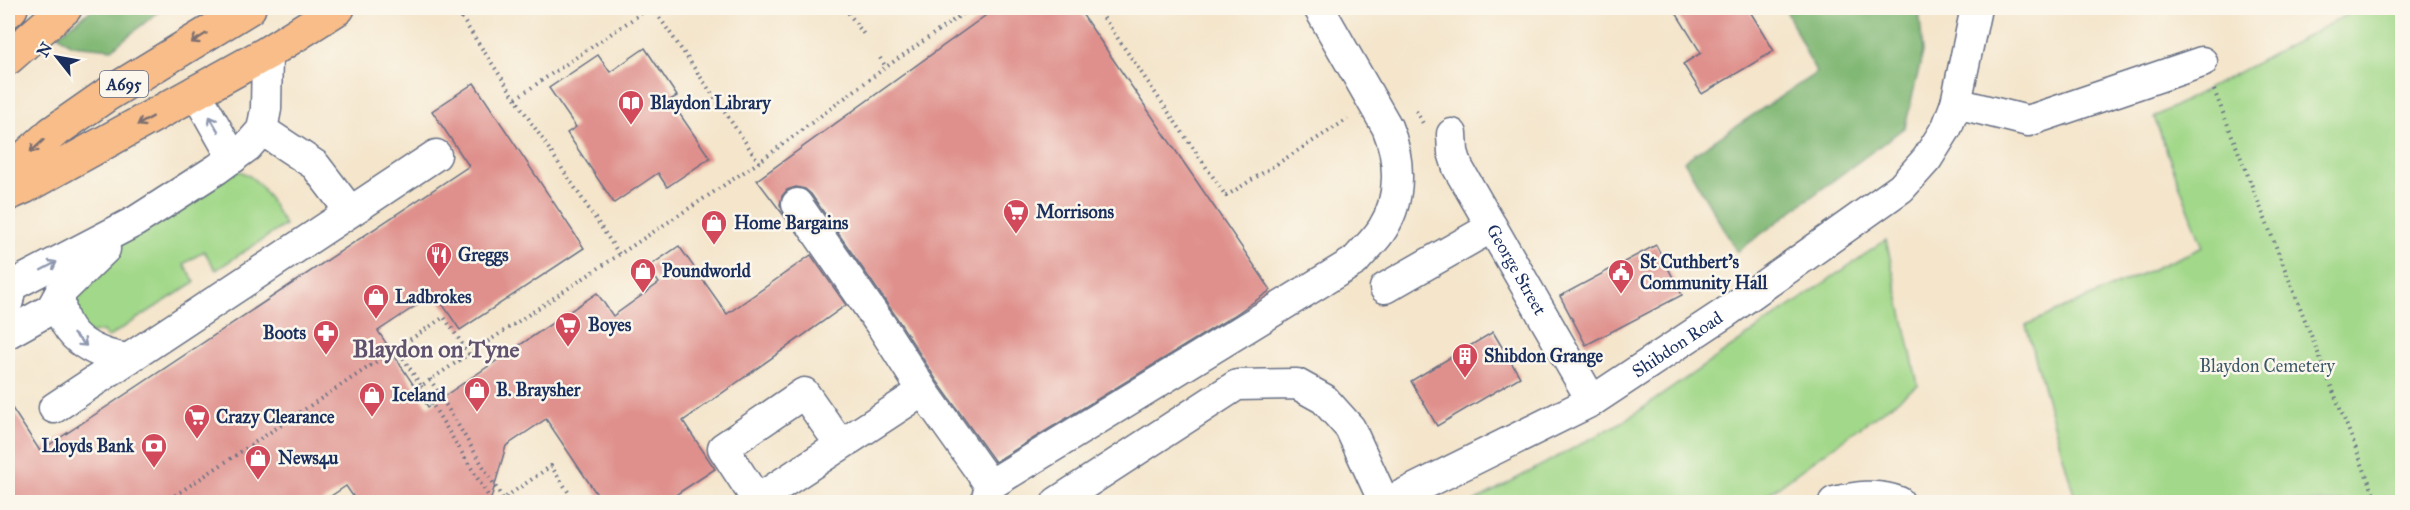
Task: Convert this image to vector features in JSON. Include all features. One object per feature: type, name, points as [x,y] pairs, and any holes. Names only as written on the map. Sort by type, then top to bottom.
[{"type":"main road","points":[[8,11],[11,8]]},
{"type":"main road","points":[[8,58],[65,8]]},
{"type":"main road","name":"A695","points":[[8,173],[52,133],[105,96],[249,8]]},
{"type":"main road","points":[[8,194],[45,176],[267,53],[338,8]]},
{"type":"street","points":[[797,204],[881,325],[988,494],[1355,261],[1383,228],[1392,207],[1396,188],[1398,164],[1395,147],[1387,127],[1319,8]]},
{"type":"street","name":"Shibdon Road","points":[[1386,502],[1592,401],[1725,313],[1901,188],[1927,159],[1947,127],[1956,103],[1976,8]]},
{"type":"street","points":[[8,301],[11,286],[136,221],[247,147],[262,130],[266,109],[267,53]]},
{"type":"street","points":[[1956,103],[2028,121],[2202,62]]},
{"type":"street","points":[[195,91],[233,158]]},
{"type":"street","points":[[262,130],[315,165],[350,212]]},
{"type":"street","name":"George Street","points":[[1452,134],[1453,152],[1458,168],[1592,401]]},
{"type":"street","points":[[54,408],[436,155]]},
{"type":"street","points":[[8,333],[51,309],[60,293],[84,267],[136,221]]},
{"type":"street","points":[[1385,288],[1492,227]]},
{"type":"street","points":[[60,293],[59,303],[65,322],[79,340],[105,356],[128,359]]},
{"type":"street","points":[[1057,502],[1237,385],[1297,384],[1324,399],[1350,428],[1386,502]]},
{"type":"street","points":[[840,444],[923,391]]},
{"type":"street","points":[[1834,502],[1860,496],[1895,501]]},
{"type":"path","points":[[455,8],[619,254]]},
{"type":"path","points":[[516,98],[651,8],[759,162]]},
{"type":"path","points":[[845,8],[865,36]]},
{"type":"path","points":[[421,386],[759,162],[886,67],[970,8]]},
{"type":"path","points":[[1097,8],[1226,196],[1344,120],[1355,118]]},
{"type":"path","points":[[880,58],[886,67]]},
{"type":"path","points":[[2202,62],[2377,502]]},
{"type":"path","points":[[165,502],[444,317],[469,354]]},
{"type":"path","points":[[397,348],[492,502]]},
{"type":"path","points":[[430,379],[503,499]]},
{"type":"path","points":[[497,502],[551,466],[575,502]]},
{"type":"green space","points":[[94,8],[163,8],[112,49],[71,45],[58,35]]},
{"type":"green space","points":[[1785,8],[1919,8],[1923,52],[1905,127],[1737,252],[1684,161],[1816,73]]},
{"type":"green space","name":"Blaydon Cemetery","points":[[2360,8],[2402,8],[2402,502],[2076,502],[2026,325],[2203,247],[2154,117]]},
{"type":"green space","points":[[237,170],[260,185],[285,225],[216,270],[204,251],[184,264],[195,282],[107,338],[103,331],[75,336],[60,293],[84,267]]},
{"type":"green space","points":[[1886,240],[1918,385],[1757,502],[1473,502],[1624,421]]},
{"type":"building","name":"Morrisons","points":[[996,8],[1078,8],[1271,290],[1233,316],[995,462],[937,381],[895,315],[811,194],[805,189],[796,187],[787,190],[782,196],[780,205],[788,221],[757,180]]},
{"type":"building","points":[[1673,8],[1748,8],[1774,51],[1702,94],[1683,64],[1701,53]]},
{"type":"building","points":[[645,48],[677,96],[670,100],[710,158],[667,187],[658,173],[614,203],[567,133],[576,127],[549,88],[598,55],[610,72]]},
{"type":"building","points":[[474,83],[584,248],[460,330],[435,293],[378,331],[428,407],[597,293],[613,316],[659,283],[648,267],[679,246],[727,314],[811,255],[846,305],[683,421],[715,469],[665,502],[602,502],[546,419],[506,446],[490,502],[357,502],[346,486],[322,502],[8,502],[8,402],[40,451],[469,166],[432,111]]},
{"type":"building","name":"St Cuthbert's Community Hall","points":[[1656,245],[1682,295],[1586,345],[1560,296]]},
{"type":"building","name":"Shibdon Grange","points":[[1493,332],[1520,377],[1437,426],[1411,381]]},
{"type":"place","name":"Blaydon Library","points":[[631,126]]},
{"type":"place","name":"Morrisons","points":[[1016,235]]},
{"type":"place","name":"Home Bargains","points":[[714,246]]},
{"type":"place","name":"Greggs","points":[[439,278]]},
{"type":"place","name":"Poundworld","points":[[643,294]]},
{"type":"place","name":"St Cuthbert's Community Hall","points":[[1621,295]]},
{"type":"place","name":"Ladbrokes","points":[[376,320]]},
{"type":"place","name":"Boyes","points":[[568,348]]},
{"type":"place","name":"Boots","points":[[326,356]]},
{"type":"place","name":"Shibdon Grange","points":[[1465,379]]},
{"type":"place","name":"B. Braysher","points":[[477,413]]},
{"type":"place","name":"Iceland","points":[[372,418]]},
{"type":"place","name":"Crazy Clearance","points":[[197,440]]},
{"type":"place","name":"Lloyds Bank","points":[[154,469]]},
{"type":"place","name":"News4u","points":[[258,481]]},
{"type":"district","name":"Blaydon on Tyne","points":[[436,349]]}]
